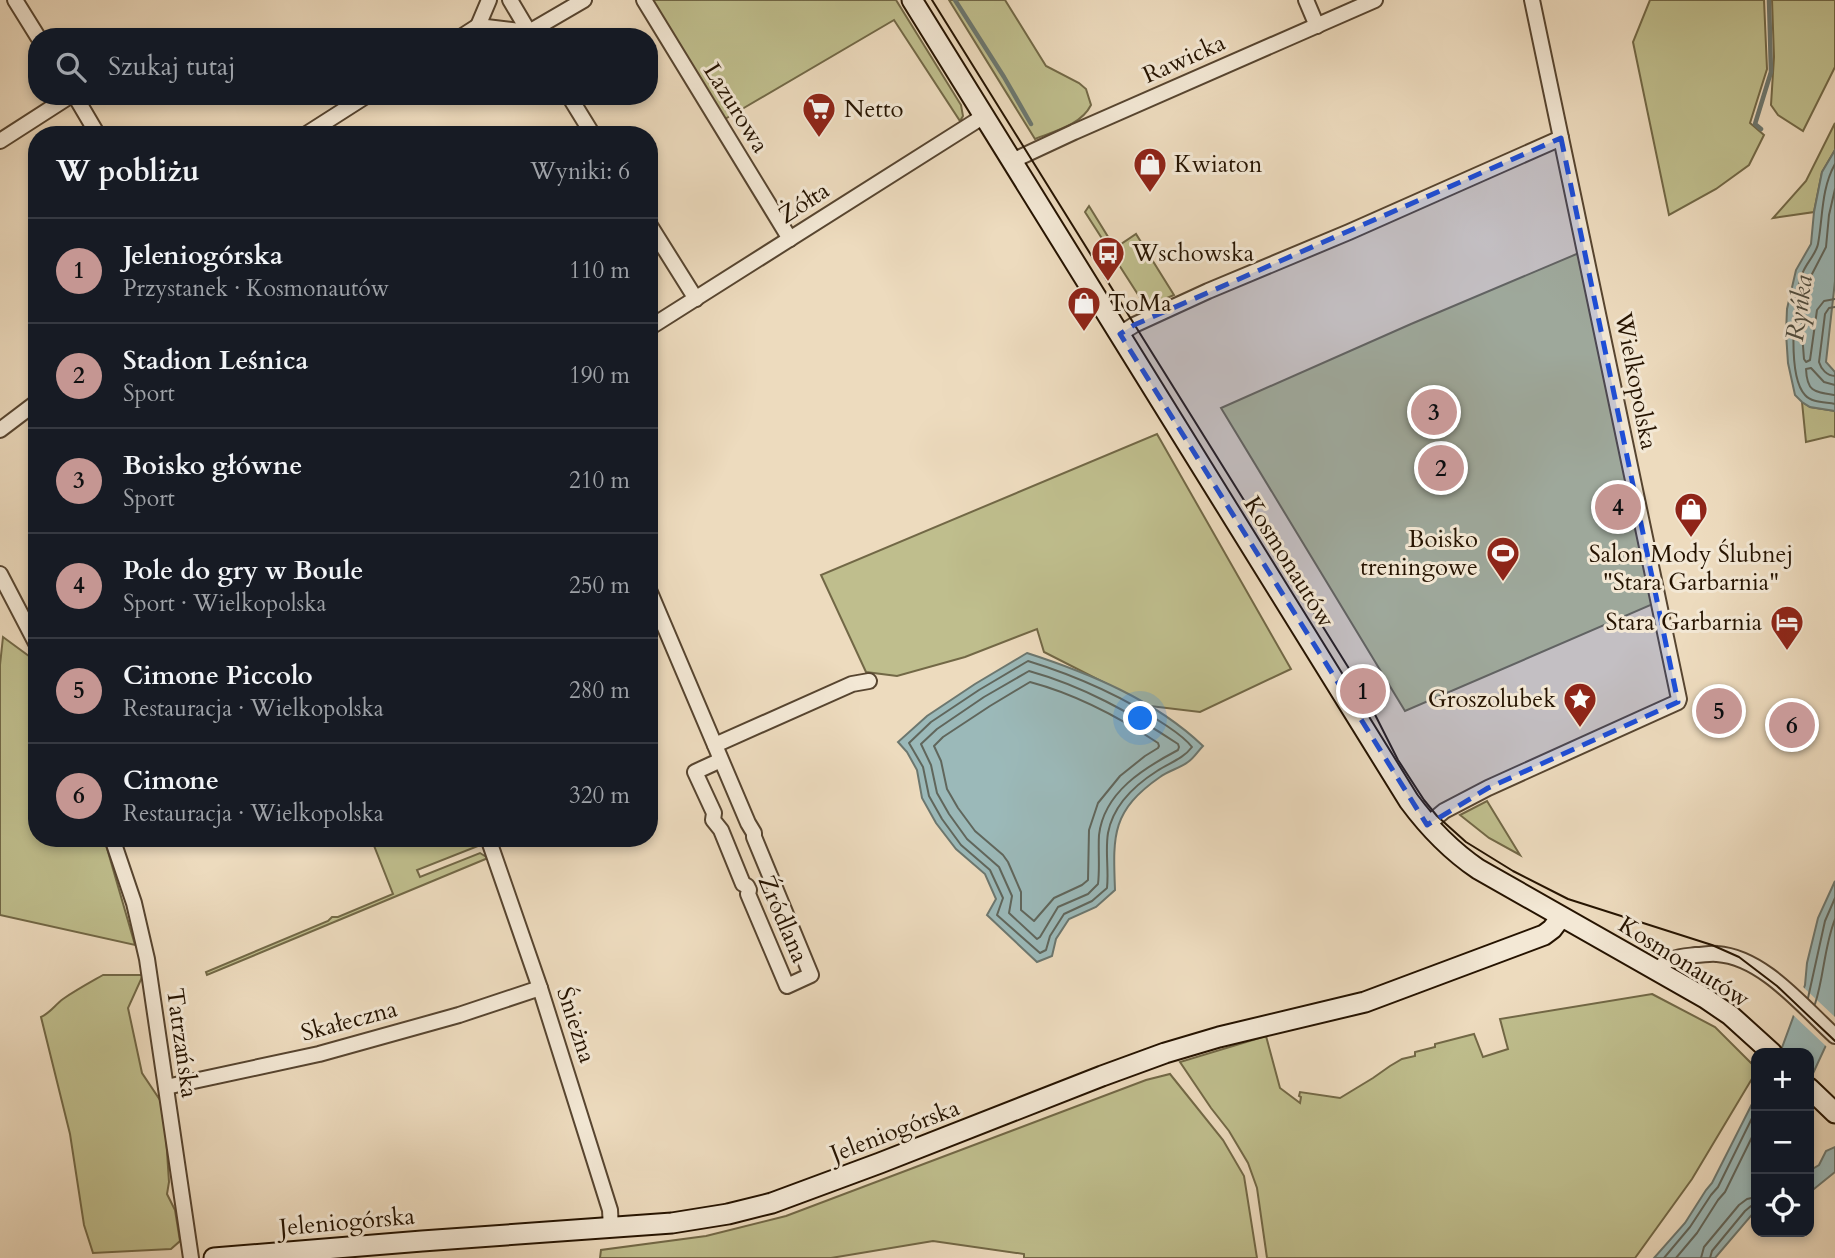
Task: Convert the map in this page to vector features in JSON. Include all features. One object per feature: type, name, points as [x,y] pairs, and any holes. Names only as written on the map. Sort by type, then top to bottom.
[{"type":"main road","name":"Kosmonautów","points":[[912,0],[1409,801],[1427,825],[1458,855],[1478,869],[1705,998],[1730,1015],[1766,1048]]},
{"type":"main road","name":"Jeleniogórska","points":[[214,1258],[672,1223],[728,1214],[772,1203],[1165,1053],[1219,1037],[1365,1002],[1412,985],[1544,935],[1561,917]]},
{"type":"main road","points":[[1814,1093],[1834,1111]]},
{"type":"street","points":[[15,0],[32,28]]},
{"type":"street","points":[[475,28],[489,0]]},
{"type":"street","points":[[510,0],[527,28]]},
{"type":"street","points":[[540,28],[584,0]]},
{"type":"street","name":"Lazurowa","points":[[644,0],[790,239]]},
{"type":"street","points":[[1306,0],[1317,26]]},
{"type":"street","name":"Rawicka","points":[[1012,161],[1375,0]]},
{"type":"street","name":"Wielkopolska","points":[[1427,825],[1444,811],[1488,788],[1678,702],[1679,699],[1532,0]]},
{"type":"street","points":[[478,26],[491,28]]},
{"type":"street","points":[[0,141],[58,105]]},
{"type":"street","points":[[78,105],[92,126]]},
{"type":"street","points":[[319,126],[352,105]]},
{"type":"street","points":[[575,105],[587,126]]},
{"type":"street","name":"Żółta","points":[[658,322],[984,116]]},
{"type":"street","points":[[1120,334],[1209,291],[1561,138]]},
{"type":"street","points":[[658,238],[696,299]]},
{"type":"street","points":[[0,430],[28,409]]},
{"type":"street","points":[[0,574],[28,628]]},
{"type":"street","name":"Źródlana","points":[[658,611],[754,833],[811,975],[787,986],[748,894],[749,890],[743,884],[721,830],[713,820],[714,813],[695,772],[721,760]]},
{"type":"street","points":[[715,745],[852,684],[869,681]]},
{"type":"street","name":"Tatrzańska","points":[[115,847],[134,903],[147,959],[191,1258]]},
{"type":"street","name":"Śnieżna","points":[[491,847],[540,988],[610,1210],[611,1228]]},
{"type":"street","points":[[1657,971],[1662,963],[1678,957],[1717,954],[1739,958],[1768,974],[1835,1037]]},
{"type":"street","name":"Skałeczna","points":[[166,1087],[319,1054],[459,1015],[540,988]]},
{"type":"highlighted area","points":[[1561,138],[1678,702],[1488,788],[1427,825],[1120,334],[1134,325]]},
{"type":"shaded area","points":[[651,0],[896,0],[961,105],[963,116],[960,121],[894,20],[725,119]]},
{"type":"shaded area","points":[[949,0],[1005,0],[1046,66],[1086,89],[1091,105],[1087,112],[1067,127],[1035,139]]},
{"type":"shaded area","points":[[1650,0],[1764,0],[1767,69],[1750,123],[1764,135],[1749,165],[1716,189],[1669,215],[1633,42]]},
{"type":"shaded area","points":[[1772,0],[1835,0],[1835,67],[1803,131],[1778,115],[1771,105],[1774,57]]},
{"type":"shaded area","points":[[1835,123],[1835,150],[1822,172],[1814,212],[1773,218],[1806,181]]},
{"type":"shaded area","points":[[1089,206],[1115,248],[1136,234],[1174,295],[1146,307],[1085,212]]},
{"type":"shaded area","points":[[1579,253],[1653,604],[1405,711],[1221,408]]},
{"type":"shaded area","points":[[1802,402],[1810,407],[1835,411],[1835,437],[1806,442]]},
{"type":"shaded area","points":[[1157,434],[1291,669],[1200,712],[1150,706],[1044,652],[1037,629],[965,657],[897,676],[866,672],[821,575]]},
{"type":"shaded area","points":[[3,637],[28,655],[28,847],[107,847],[135,945],[0,915],[0,665]]},
{"type":"shaded area","points":[[1487,801],[1520,855],[1489,838],[1460,815]]},
{"type":"shaded area","points":[[375,847],[475,847],[417,870],[420,877],[480,853],[488,858],[207,975],[206,972],[332,917],[338,917],[393,894]]},
{"type":"shaded area","points":[[103,975],[143,975],[128,1008],[142,1073],[164,1106],[169,1182],[167,1194],[175,1210],[180,1241],[171,1249],[93,1253],[84,1225],[70,1134],[41,1017],[63,999]]},
{"type":"shaded area","points":[[1652,994],[1715,1027],[1751,1063],[1751,1080],[1692,1179],[1635,1258],[1267,1258],[1257,1188],[1248,1163],[1229,1131],[1180,1062],[1266,1036],[1280,1088],[1300,1103],[1300,1092],[1340,1098],[1402,1059],[1415,1056],[1415,1052],[1435,1047],[1435,1044],[1474,1034],[1483,1057],[1508,1049],[1500,1019]]},
{"type":"shaded area","points":[[1170,1074],[1223,1140],[1244,1176],[1257,1258],[1024,1258],[1024,1254],[933,1241],[831,1258],[600,1258],[601,1250],[706,1236],[786,1216],[1146,1080]]},
{"type":"water","points":[[1835,150],[1835,281],[1826,362],[1835,372],[1835,411],[1810,407],[1795,395],[1788,363],[1786,333],[1787,309],[1796,270],[1811,244],[1822,172]]},
{"type":"water","points":[[1027,653],[1097,679],[1143,702],[1203,746],[1190,760],[1160,777],[1132,801],[1118,826],[1115,839],[1115,890],[1096,907],[1069,919],[1056,939],[1052,956],[1037,962],[987,915],[996,899],[985,874],[956,849],[936,823],[922,798],[917,770],[898,742],[927,716]]},
{"type":"water","points":[[1835,881],[1835,1026],[1814,1071],[1814,1048],[1782,1048],[1805,985],[1807,963],[1818,918]]},
{"type":"water","points":[[1751,1106],[1751,1216],[1715,1258],[1654,1258],[1685,1223],[1712,1183]]},
{"type":"water","points":[[1835,1147],[1835,1172],[1814,1189],[1814,1168],[1819,1165],[1826,1151]]},
{"type":"pier","points":[[1801,985],[1835,1017],[1835,1034],[1828,1048],[1792,1014]]},
{"type":"waterway","points":[[955,0],[1031,124]]},
{"type":"waterway","name":"Ryńka","points":[[1761,129],[1755,124],[1771,72],[1769,0]]},
{"type":"tram line","points":[[932,0],[1363,691],[1398,760],[1437,816],[1466,842],[1513,871],[1568,899],[1712,945],[1739,957],[1777,986],[1835,1041]]},
{"type":"place","name":"Netto","points":[[819,139]]},
{"type":"place","name":"Kwiaton","points":[[1150,194]]},
{"type":"place","name":"Wschowska","points":[[1108,283]]},
{"type":"place","name":"ToMa","points":[[1084,333]]},
{"type":"place","name":"Boisko główne","points":[[1434,412]]},
{"type":"place","name":"Stadion Leśnica","points":[[1441,468]]},
{"type":"place","name":"Pole do gry w Boule","points":[[1618,507]]},
{"type":"place","name":"Salon Mody Ślubnej \"Stara Garbarnia\"","points":[[1691,539]]},
{"type":"place","name":"Boisko treningowe","points":[[1503,583]]},
{"type":"place","name":"Stara Garbarnia","points":[[1787,652]]},
{"type":"place","name":"Jeleniogórska","points":[[1363,691]]},
{"type":"place","name":"Cimone Piccolo","points":[[1719,711]]},
{"type":"place","name":"Cimone","points":[[1792,725]]},
{"type":"place","name":"Groszolubek","points":[[1580,729]]}]
